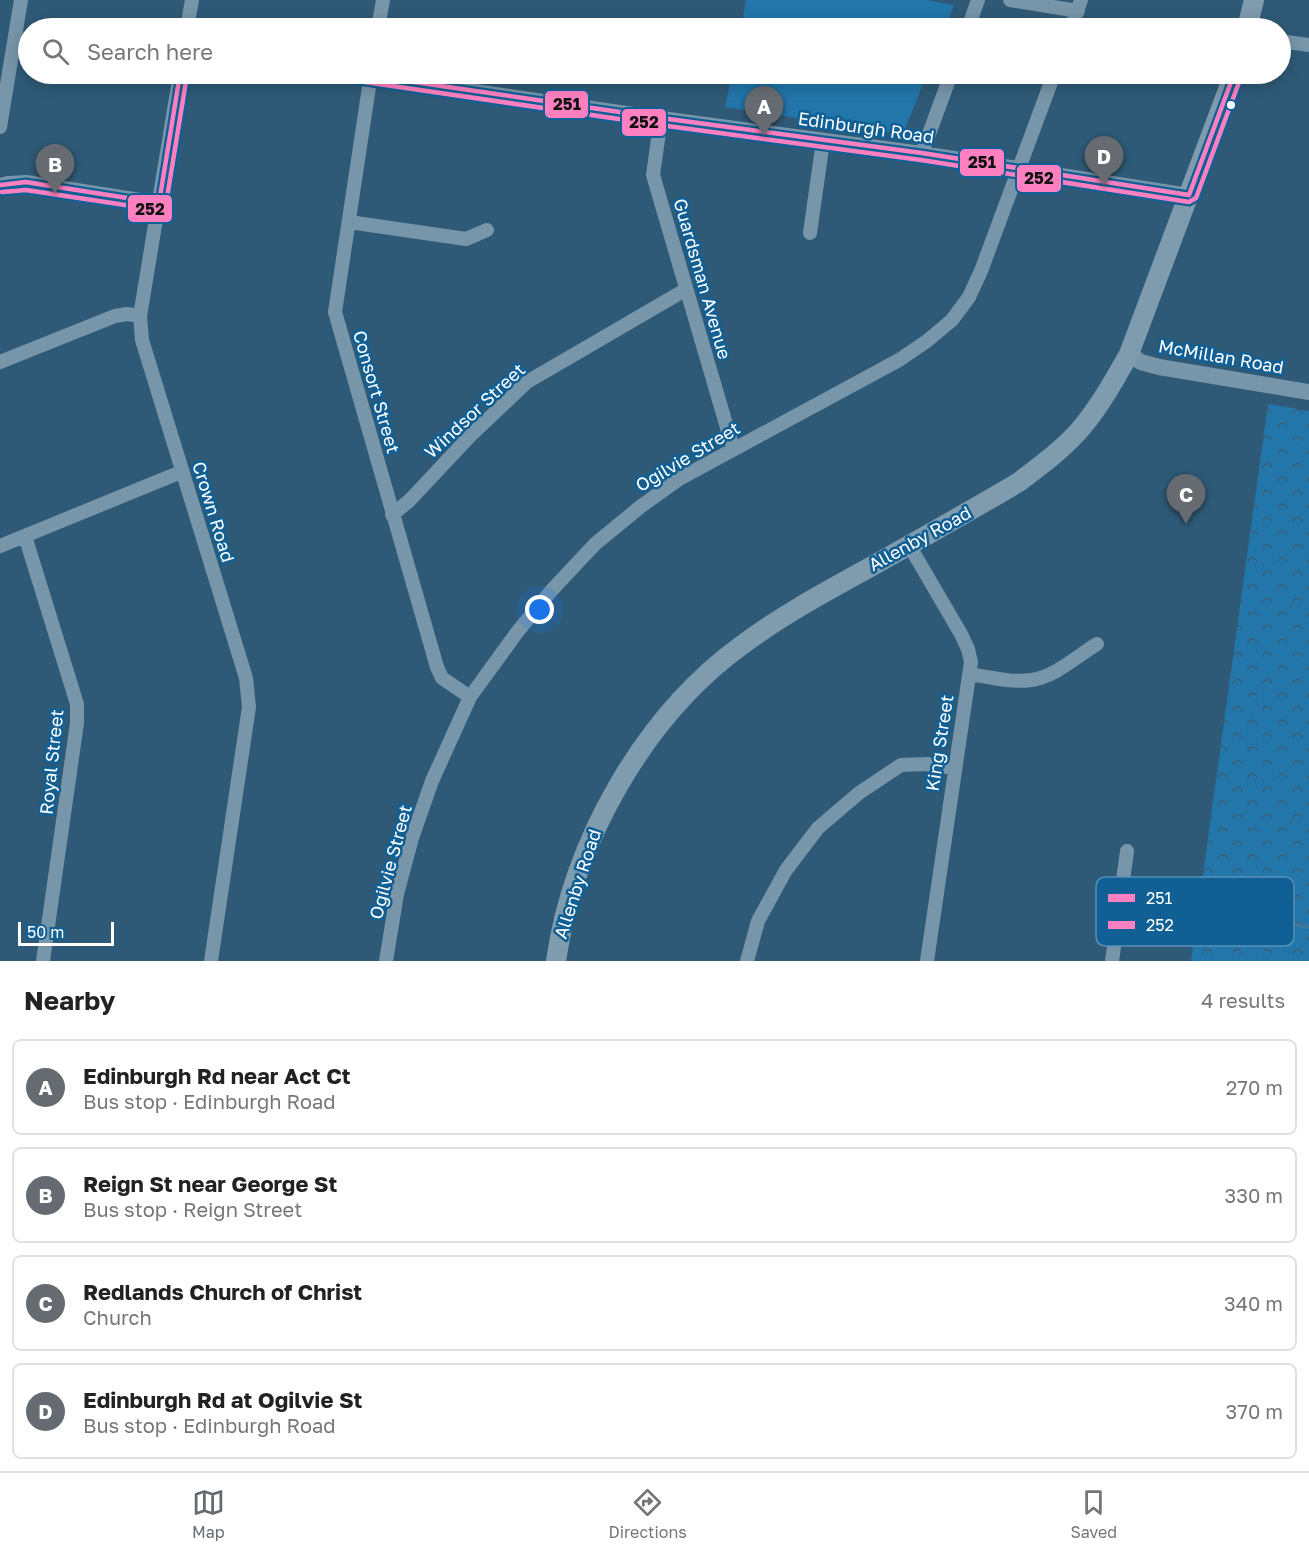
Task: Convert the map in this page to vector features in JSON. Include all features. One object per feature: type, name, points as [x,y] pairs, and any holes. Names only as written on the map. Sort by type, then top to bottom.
[{"type":"main road","points":[[1250,18],[1254,0]]},
{"type":"main road","name":"Allenby Road","points":[[556,961],[564,917],[580,865],[603,812],[633,762],[665,719],[698,683],[740,646],[794,610],[1019,482],[1052,457],[1082,427],[1101,402],[1129,354],[1230,84]]},
{"type":"street","points":[[0,127],[5,67],[21,0]]},
{"type":"street","points":[[189,18],[192,0]]},
{"type":"street","points":[[380,18],[383,0]]},
{"type":"street","points":[[972,18],[978,0]]},
{"type":"street","points":[[1010,0],[1079,5]]},
{"type":"street","points":[[1291,42],[1309,45]]},
{"type":"street","name":"Crown Road","points":[[178,84],[140,316],[142,340],[246,678],[249,707],[211,961]]},
{"type":"street","name":"Consort Street","points":[[366,84],[349,222],[335,312],[437,668],[442,678],[470,697]]},
{"type":"street","name":"Edinburgh Road","points":[[434,84],[823,141],[922,153],[1189,195]]},
{"type":"street","points":[[922,153],[947,84]]},
{"type":"street","name":"Ogilvie Street","points":[[386,961],[397,894],[412,838],[432,781],[470,697],[518,631],[595,544],[679,479],[899,360],[952,320],[969,297],[981,271],[1050,84]]},
{"type":"street","name":"Guardsman Avenue","points":[[661,118],[653,175],[733,448]]},
{"type":"street","points":[[810,233],[823,141]]},
{"type":"street","points":[[0,185],[26,182],[159,203]]},
{"type":"street","points":[[349,222],[466,239],[486,230]]},
{"type":"street","name":"Windsor Street","points":[[392,514],[409,501],[470,436],[527,382],[685,290]]},
{"type":"street","points":[[0,362],[115,316],[127,314],[140,316]]},
{"type":"street","name":"McMillan Road","points":[[1129,354],[1141,362],[1159,367],[1309,392]]},
{"type":"street","points":[[0,546],[181,472]]},
{"type":"street","name":"Royal Street","points":[[25,537],[77,704],[77,723],[43,961]]},
{"type":"street","name":"King Street","points":[[909,545],[961,634],[971,662],[927,961]]},
{"type":"street","points":[[969,674],[1014,681],[1033,680],[1048,674],[1097,644]]},
{"type":"street","points":[[747,961],[758,921],[786,870],[818,828],[859,793],[901,765],[927,764],[954,768]]},
{"type":"street","points":[[1123,877],[1127,851]]},
{"type":"street","points":[[1112,961],[1114,946]]},
{"type":"green space","points":[[746,0],[927,0],[954,5],[949,18],[743,18]]},
{"type":"green space","points":[[730,84],[923,84],[903,134],[725,107]]},
{"type":"green space","points":[[1268,404],[1309,411],[1309,961],[1191,961],[1193,946],[1294,946],[1294,877],[1203,877]]},
{"type":"waterway","points":[[1294,924],[1309,927]]},
{"type":"transit line","name":"251","points":[[159,203],[178,84]]},
{"type":"transit line","name":"252","points":[[2,192],[26,190],[163,209],[166,204],[186,84]]},
{"type":"transit line","name":"252","points":[[379,84],[921,160],[1189,202],[1196,198],[1238,84]]},
{"type":"transit line","name":"251","points":[[428,84],[922,153],[1189,195]]},
{"type":"transit line","name":"251","points":[[1189,195],[1230,84]]},
{"type":"transit line","name":"251","points":[[0,185],[26,182],[159,203]]},
{"type":"place","name":"Edinburgh Rd near Act Ct","points":[[764,136]]},
{"type":"place","name":"Edinburgh Rd at Ogilvie St","points":[[1104,186]]},
{"type":"place","name":"Reign St near George St","points":[[55,194]]},
{"type":"place","name":"Redlands Church of Christ","points":[[1186,524]]}]
